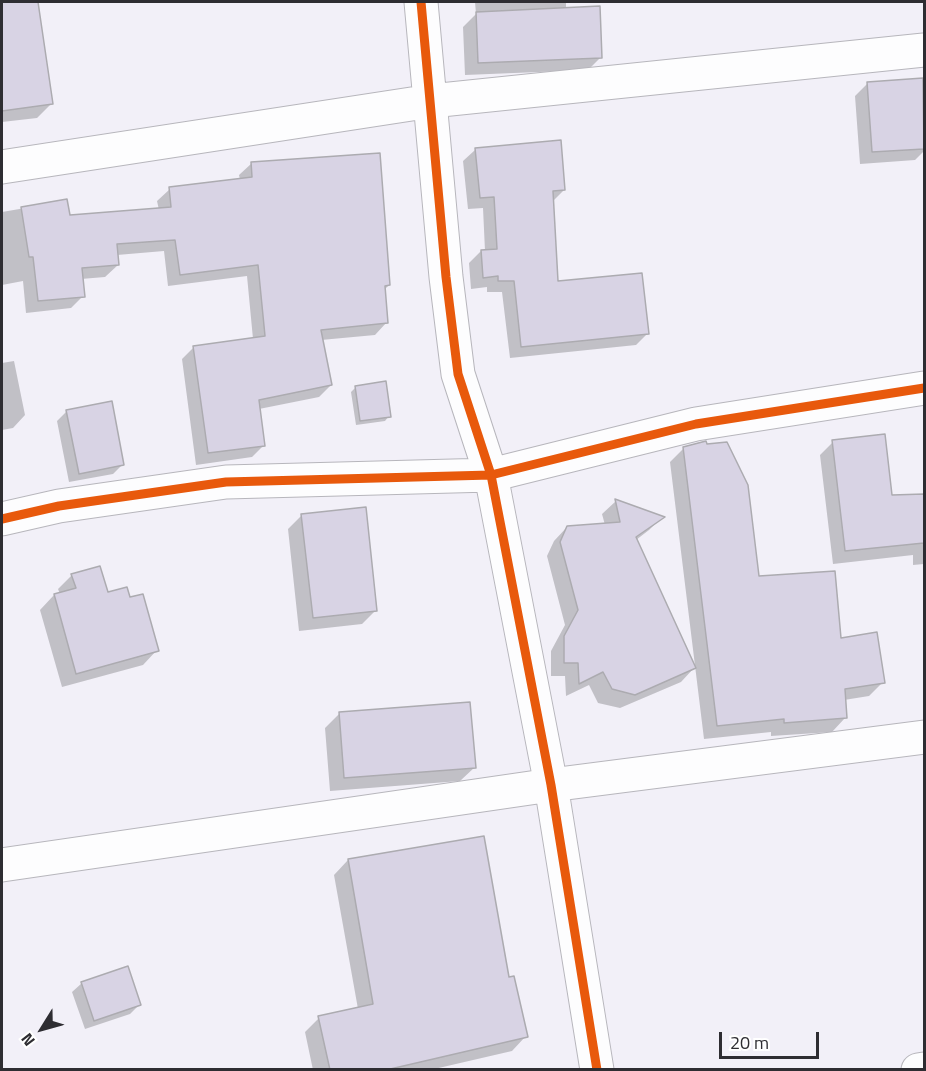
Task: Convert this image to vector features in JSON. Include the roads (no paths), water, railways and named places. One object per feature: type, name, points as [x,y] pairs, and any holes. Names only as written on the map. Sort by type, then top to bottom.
[{"type":"street","points":[[421,2],[446,277],[458,374],[491,475],[551,785],[597,1070]]},
{"type":"street","points":[[2,167],[431,101],[924,50]]},
{"type":"street","points":[[2,519],[59,506],[226,482],[491,475],[696,424],[924,388]]},
{"type":"street","points":[[2,865],[551,785],[924,737]]},
{"type":"street","points":[[918,1070],[924,1069]]}]
